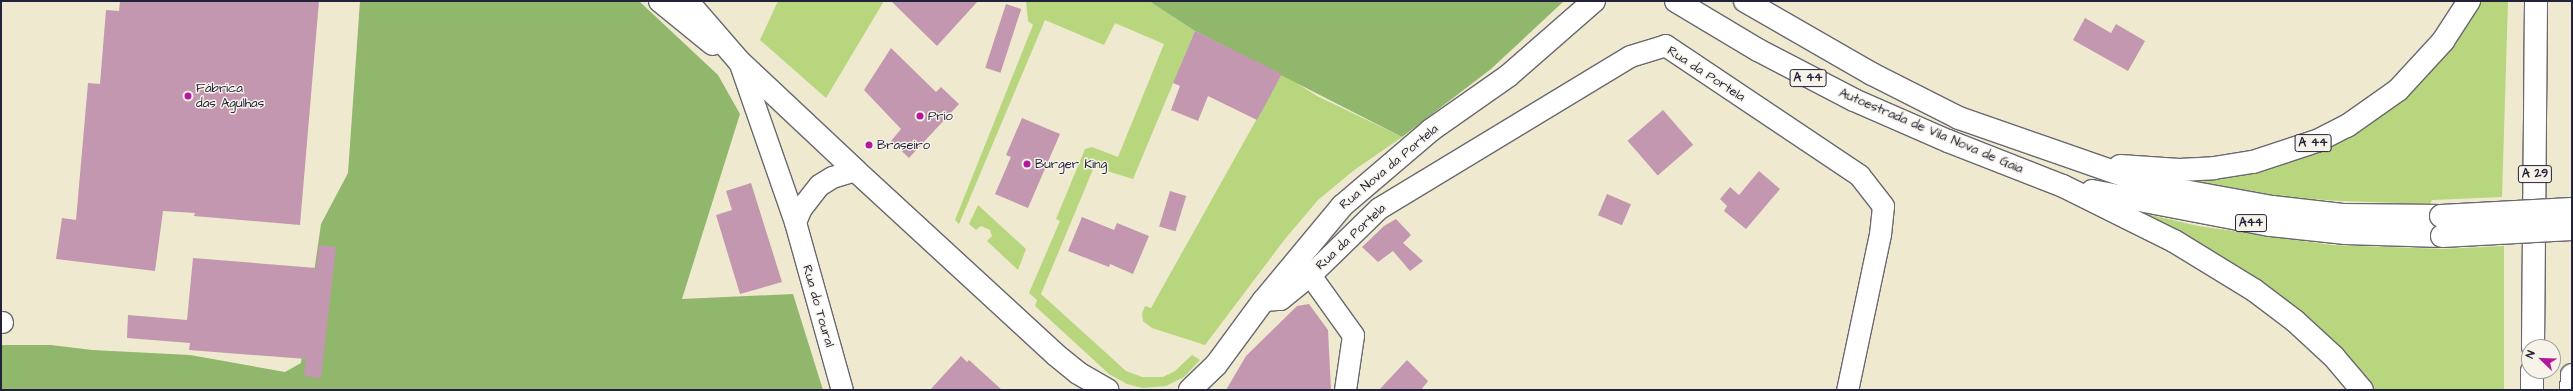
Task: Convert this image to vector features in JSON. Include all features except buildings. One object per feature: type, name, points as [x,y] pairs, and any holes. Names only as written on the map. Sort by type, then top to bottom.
[{"type":"main road","points":[[660,1],[707,41],[739,61]]},
{"type":"main road","points":[[687,1],[739,61],[855,170],[1056,356],[1078,373],[1107,390]]},
{"type":"main road","name":"Rua Nova da Portela","points":[[1190,390],[1216,365],[1264,300],[1342,206],[1431,130],[1508,76],[1594,1]]},
{"type":"main road","name":"Autoestrada de Vila Nova de Gaia","points":[[1676,1],[1758,50],[1854,100],[1948,141],[2064,186]]},
{"type":"main road","name":"Autoestrada de Vila Nova de Gaia","points":[[1745,1],[1872,74],[1959,118],[2026,142],[2102,166]]},
{"type":"main road","name":"A 44","points":[[2102,166],[2179,170],[2214,168],[2253,162],[2317,141],[2347,126],[2398,90],[2443,41],[2469,1]]},
{"type":"main road","name":"A 29","points":[[2533,339],[2536,1]]},
{"type":"main road","name":"A 44","points":[[2102,166],[2151,185],[2272,207],[2442,226],[2572,209]]},
{"type":"main road","name":"A44","points":[[2064,186],[2271,225],[2346,233],[2442,226],[2572,228]]},
{"type":"main road","name":"A 44","points":[[2064,186],[2174,241],[2254,290],[2317,342],[2362,390]]},
{"type":"main road","points":[[1056,356],[1083,390]]},
{"type":"main road","name":"Rua Nova da Portela","points":[[1210,390],[1216,365]]},
{"type":"main road","points":[[2571,390],[2572,375]]},
{"type":"main road","points":[[2532,379],[2532,390]]},
{"type":"street","name":"Rua da Portela","points":[[1264,300],[1280,299],[1310,275],[1379,208],[1630,56],[1665,45],[1859,175],[1883,206],[1880,234],[1847,390]]},
{"type":"street","name":"Rua do Toural","points":[[739,61],[795,222],[842,390]]},
{"type":"street","points":[[795,222],[801,208],[819,185],[832,177],[855,170]]},
{"type":"street","points":[[1310,275],[1353,335],[1345,390]]},
{"type":"green space","points":[[360,1],[639,1],[718,75],[740,114],[682,299],[793,294],[823,390],[1,390],[1,345],[51,345],[92,350],[190,355],[285,372],[301,363],[321,224],[348,173]]},
{"type":"green space","points":[[778,1],[884,1],[826,98],[760,40]]},
{"type":"green space","points":[[1026,1],[1149,1],[1195,31],[1133,179],[1094,167],[1041,294],[1126,371],[1142,377],[1163,377],[1175,371],[1192,355],[1200,360],[1184,377],[1166,386],[1143,388],[1127,384],[1109,374],[1035,306],[1037,300],[1029,293],[1060,221],[1056,219],[1085,149],[1092,147],[1118,157],[1164,44],[1115,23],[1104,45],[1045,20],[959,224],[955,220],[1033,25],[1028,21]]},
{"type":"green space","points":[[1149,1],[1564,1],[1491,69],[1402,137],[1195,31]]},
{"type":"green space","points":[[2478,1],[2508,1],[2502,197],[2432,200],[2430,204],[2341,201],[2278,197],[2189,180],[2340,140]]},
{"type":"green space","points":[[1282,74],[1317,96],[1402,137],[1353,171],[1318,200],[1285,239],[1205,345],[1152,328],[1143,321],[1142,314],[1145,306],[1151,308]]},
{"type":"green space","points":[[978,205],[1026,249],[1018,270],[987,241],[992,236],[990,230],[981,226],[976,230],[969,224]]},
{"type":"green space","points":[[2147,214],[2198,226],[2332,245],[2443,249],[2504,246],[2504,390],[2374,390],[2369,384],[2145,218]]},
{"type":"place","name":"Fábrica das Agulhas","points":[[188,96]]},
{"type":"place","name":"Prio","points":[[920,116]]},
{"type":"place","name":"Braseiro","points":[[869,145]]},
{"type":"place","name":"Burger King","points":[[1027,164]]}]
